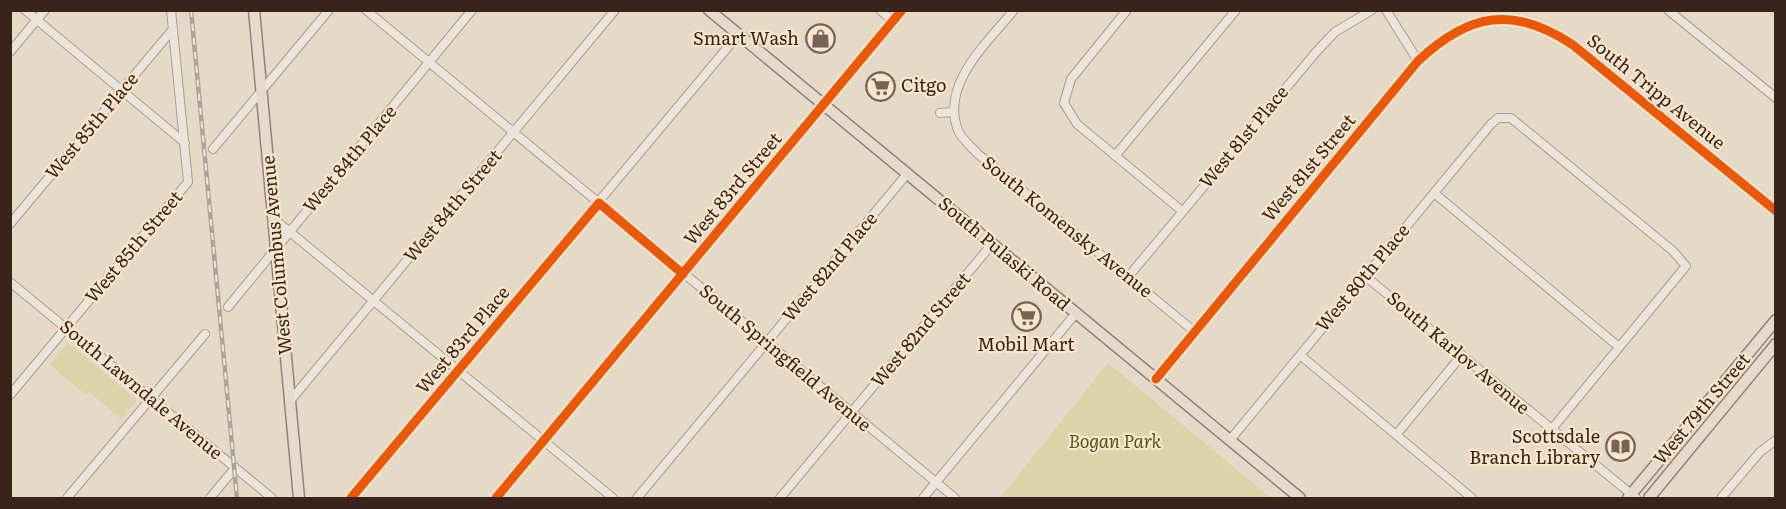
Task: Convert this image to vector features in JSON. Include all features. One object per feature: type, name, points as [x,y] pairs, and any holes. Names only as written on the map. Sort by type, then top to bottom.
[{"type":"main road","name":"West Columbus Avenue","points":[[254,10],[299,498]]},
{"type":"main road","name":"South Pulaski Road","points":[[709,10],[1300,498]]},
{"type":"main road","name":"West 79th Street","points":[[1631,497],[1776,320]]},
{"type":"main road","name":"West 79th Street","points":[[1649,498],[1776,344]]},
{"type":"street","points":[[25,10],[185,143]]},
{"type":"street","points":[[10,52],[45,10]]},
{"type":"street","points":[[171,10],[185,143]]},
{"type":"street","points":[[213,149],[329,10]]},
{"type":"street","name":"South Springfield Avenue","points":[[366,10],[955,498]]},
{"type":"street","name":"West 84th Place","points":[[228,307],[472,10]]},
{"type":"street","name":"West 84th Street","points":[[290,401],[615,10]]},
{"type":"street","points":[[880,10],[893,21]]},
{"type":"street","name":"West 83rd Street","points":[[496,498],[902,10]]},
{"type":"street","points":[[940,113],[953,112],[957,88],[967,68],[1014,10]]},
{"type":"street","points":[[1127,10],[1071,79],[1060,103],[1077,124],[1182,211]]},
{"type":"street","points":[[1115,156],[1236,10]]},
{"type":"street","name":"West 81st Place","points":[[1128,278],[1317,51],[1335,32],[1372,10]]},
{"type":"street","points":[[1386,10],[1418,62]]},
{"type":"street","points":[[1668,10],[1776,98]]},
{"type":"street","name":"West 81st Street","points":[[1156,379],[1418,62],[1441,39],[1456,30],[1506,15]]},
{"type":"street","name":"South Tripp Avenue","points":[[1506,15],[1550,30],[1572,45],[1776,211]]},
{"type":"street","name":"West 85th Place","points":[[10,224],[173,29]]},
{"type":"street","name":"West 83rd Place","points":[[351,498],[738,35]]},
{"type":"street","name":"South Komensky Avenue","points":[[953,112],[958,132],[978,154],[1195,332]]},
{"type":"street","name":"West 80th Place","points":[[1230,440],[1498,118],[1511,118],[1689,265],[1619,347]]},
{"type":"street","name":"West 85th Street","points":[[10,395],[188,182],[185,143]]},
{"type":"street","name":"West 82nd Place","points":[[637,498],[907,174]]},
{"type":"street","points":[[1434,193],[1619,347],[1551,430]]},
{"type":"street","points":[[273,218],[613,498]]},
{"type":"street","name":"West 82nd Street","points":[[780,498],[992,244]]},
{"type":"street","name":"South Karlov Avenue","points":[[1365,276],[1631,497]]},
{"type":"street","name":"South Lawndale Avenue","points":[[10,282],[272,498]]},
{"type":"street","points":[[923,498],[1076,313]]},
{"type":"street","points":[[67,498],[205,334]]},
{"type":"street","points":[[1300,355],[1472,498]]},
{"type":"street","points":[[1396,435],[1461,356]]},
{"type":"street","points":[[1721,498],[1760,452],[1776,440]]},
{"type":"street","points":[[210,498],[235,468]]},
{"type":"green space","points":[[68,343],[137,400],[121,419],[89,392],[86,395],[50,365]]},
{"type":"green space","name":"Bogan Park","points":[[1108,363],[1271,498],[1000,498]]},
{"type":"railway","points":[[191,10],[237,498]]},
{"type":"cycle path","points":[[496,498],[902,10]]},
{"type":"cycle path","points":[[1156,379],[1418,61],[1455,33],[1474,24],[1492,20],[1511,20],[1531,24],[1573,45],[1776,211]]},
{"type":"cycle path","points":[[351,498],[599,203],[683,274]]},
{"type":"place","name":"Smart Wash","points":[[820,39]]},
{"type":"place","name":"Citgo","points":[[880,86]]},
{"type":"place","name":"Mobil Mart","points":[[1026,316]]},
{"type":"place","name":"Scottsdale Branch Library","points":[[1621,447]]}]
